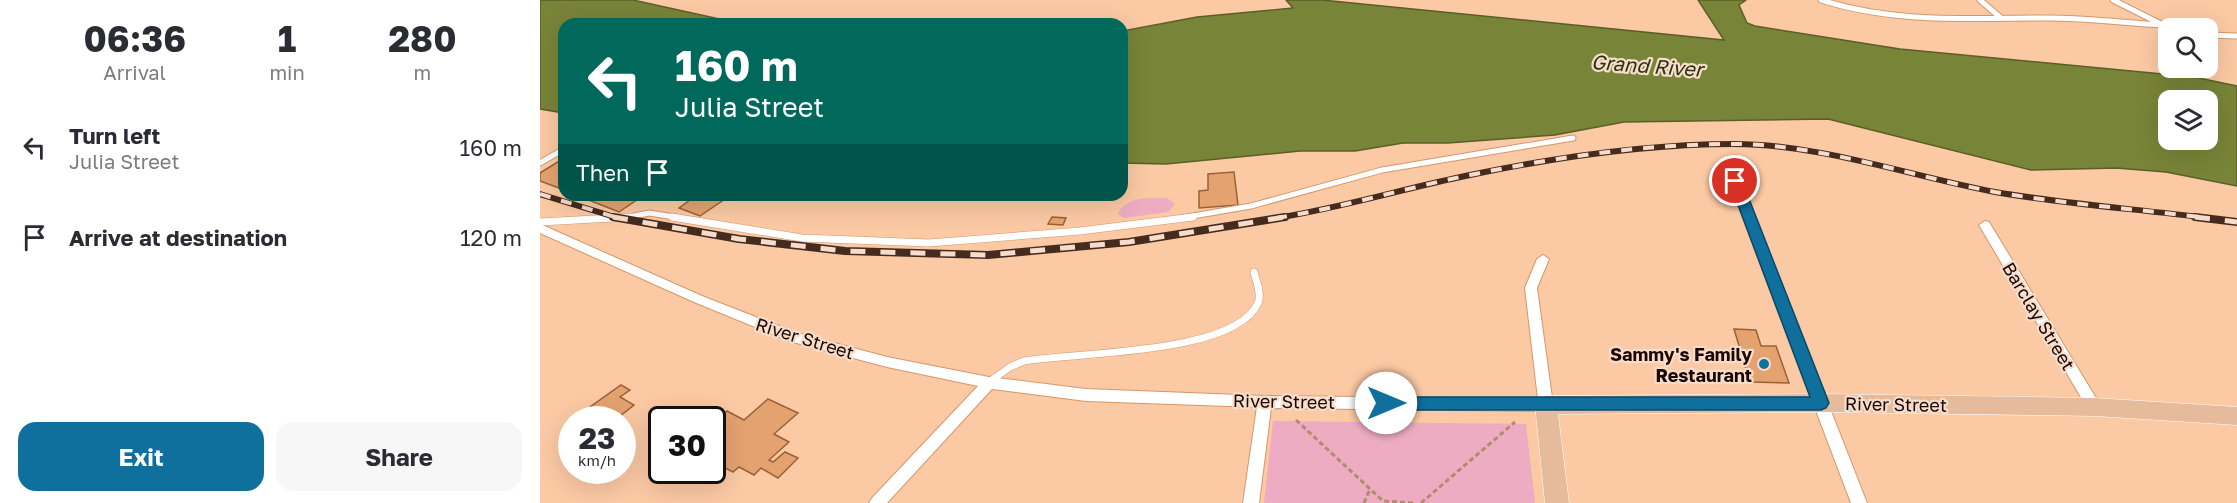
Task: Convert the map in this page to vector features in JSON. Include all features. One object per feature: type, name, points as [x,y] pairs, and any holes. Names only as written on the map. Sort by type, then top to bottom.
[{"type":"main road","name":"River Street","points":[[1546,405],[1821,403],[2094,407],[2237,416]]},
{"type":"main road","points":[[1546,405],[1557,503]]},
{"type":"street","points":[[1735,181],[1859,503]]},
{"type":"street","name":"Barclay Street","points":[[1985,225],[2094,407]]},
{"type":"street","name":"River Street","points":[[540,228],[698,299],[794,337],[887,362],[989,383],[1086,395],[1265,402],[1546,405]]},
{"type":"street","points":[[1543,260],[1531,288],[1546,405]]},
{"type":"street","points":[[876,503],[989,383]]},
{"type":"street","points":[[1251,503],[1265,402]]},
{"type":"lane","points":[[1821,0],[1841,8],[1897,17],[2051,18],[2158,25]]},
{"type":"lane","points":[[1980,0],[2001,18]]},
{"type":"lane","points":[[2113,0],[2158,22]]},
{"type":"lane","points":[[2218,35],[2237,36]]},
{"type":"lane","points":[[540,222],[620,219],[649,213],[802,238],[929,243],[979,240],[1080,231],[1206,215],[1251,206],[1382,170],[1573,138]]},
{"type":"lane","points":[[540,163],[558,152]]},
{"type":"lane","points":[[989,383],[1007,368],[1037,358],[1124,351],[1198,341],[1223,334],[1239,327],[1255,311],[1259,293],[1254,272]]},
{"type":"path","points":[[1296,420],[1383,501],[1414,503]]},
{"type":"path","points":[[1421,503],[1427,501],[1515,422]]},
{"type":"path","points":[[1364,503],[1370,489]]},
{"type":"shaded area","points":[[1167,198],[1175,204],[1168,212],[1124,218],[1118,214],[1121,208],[1132,201]]},
{"type":"shaded area","points":[[1273,421],[1526,424],[1535,503],[1264,503]]},
{"type":"water","points":[[540,0],[633,0],[715,18],[558,18],[558,112],[540,109]]},
{"type":"water","name":"Grand River","points":[[1286,0],[1322,0],[1724,40],[1698,0],[1746,0],[1739,5],[1747,23],[1755,26],[1900,49],[2158,74],[2158,78],[2199,78],[2237,86],[2237,186],[2166,172],[2116,168],[2031,170],[1828,119],[1624,122],[1555,135],[1448,143],[1403,143],[1355,151],[1300,151],[1166,164],[1128,163],[1128,30],[1197,17],[1293,8]]},
{"type":"building","points":[[558,162],[558,188],[540,181],[540,173]]},
{"type":"building","points":[[1234,172],[1238,205],[1199,208],[1199,191],[1208,190],[1208,174]]},
{"type":"building","points":[[591,201],[635,201],[619,212]]},
{"type":"building","points":[[689,201],[722,201],[700,216],[679,208]]},
{"type":"building","points":[[1052,217],[1066,218],[1063,225],[1048,224]]},
{"type":"building","name":"Sammy's Family Restaurant","points":[[1734,329],[1756,330],[1761,346],[1776,346],[1789,383],[1750,382]]},
{"type":"building","points":[[621,385],[630,390],[620,397],[634,405],[633,406],[591,406]]},
{"type":"building","points":[[768,399],[798,413],[774,434],[789,442],[769,460],[773,462],[785,452],[798,458],[778,478],[761,468],[754,475],[739,467],[733,472],[726,468],[726,412],[744,420]]},
{"type":"railway","points":[[1276,218],[1503,168],[1634,149],[1734,144],[1766,145],[1832,155],[1995,192],[2207,218]]},
{"type":"railway","points":[[540,194],[558,200]]},
{"type":"railway","points":[[563,201],[617,218]]},
{"type":"railway","points":[[613,217],[617,218]]},
{"type":"railway","points":[[617,218],[739,239],[845,251],[988,255],[1129,242],[1285,217]]},
{"type":"railway","points":[[2195,217],[2237,222]]},
{"type":"place","name":"Sammy's Family Restaurant","points":[[1764,364]]},
{"type":"route","points":[[1386,403],[1546,405],[1821,403],[1735,181]]}]
